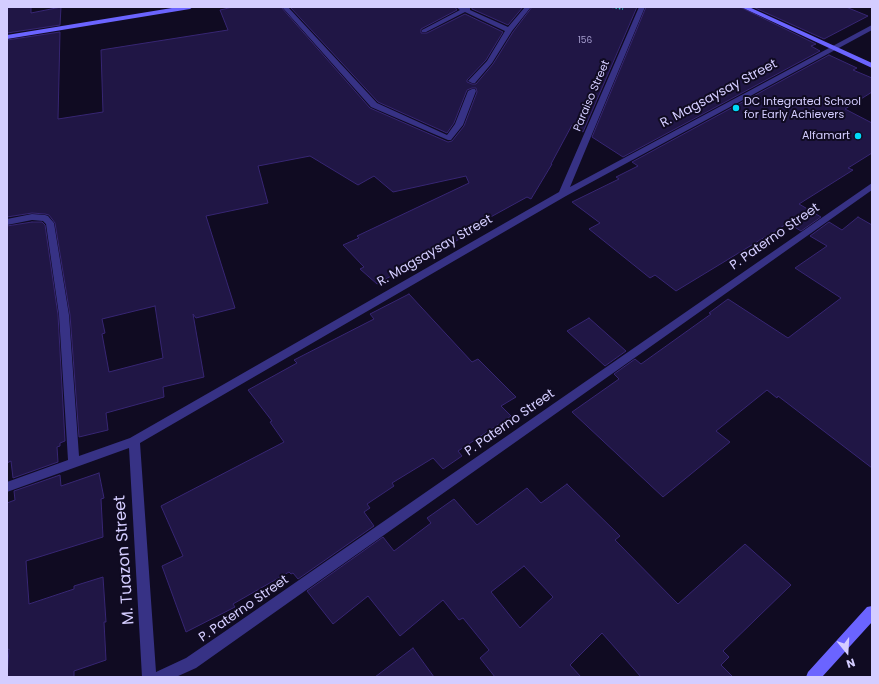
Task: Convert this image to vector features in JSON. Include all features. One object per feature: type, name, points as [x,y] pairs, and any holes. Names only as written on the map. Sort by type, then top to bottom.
[{"type":"street","points":[[7,37],[190,7]]},
{"type":"street","points":[[285,7],[374,105],[383,110],[448,138],[459,125],[472,91]]},
{"type":"street","points":[[472,81],[490,62],[510,30],[528,7]]},
{"type":"street","name":"Paraiso Street","points":[[563,194],[642,7]]},
{"type":"street","points":[[744,7],[872,66]]},
{"type":"street","points":[[424,31],[465,8],[510,30]]},
{"type":"street","name":"R. Magsaysay Street","points":[[7,487],[134,441],[563,194],[872,27]]},
{"type":"street","name":"P. Paterno Street","points":[[160,677],[191,663],[229,637],[872,186]]},
{"type":"street","points":[[7,222],[32,217],[45,218],[50,223],[64,315],[74,463]]},
{"type":"street","name":"M. Tuazon Street","points":[[134,441],[149,677]]},
{"type":"street","points":[[813,677],[872,612]]},
{"type":"building","points":[[7,7],[31,7],[31,13],[61,7],[60,25],[7,33]]},
{"type":"building","points":[[233,7],[281,7],[370,108],[448,142],[452,141],[464,126],[477,92],[476,88],[467,90],[454,123],[447,133],[378,102],[290,7],[455,7],[457,10],[421,29],[421,33],[427,33],[465,14],[503,32],[486,60],[467,80],[467,82],[476,84],[493,64],[513,32],[532,7],[637,7],[583,132],[572,125],[552,164],[531,199],[527,197],[487,219],[492,222],[454,242],[450,240],[401,265],[405,268],[377,284],[360,269],[364,267],[343,245],[359,238],[357,236],[469,183],[466,176],[393,192],[374,176],[358,185],[310,156],[258,166],[268,203],[206,216],[235,308],[196,318],[193,314],[204,377],[163,387],[164,397],[106,413],[108,430],[79,437],[70,315],[55,223],[49,215],[45,214],[32,213],[7,217],[7,40],[60,32],[58,119],[103,112],[101,50],[228,30],[220,10]],"holes":[[[155,306],[163,358],[109,372],[102,334],[105,333],[102,319]]]},
{"type":"building","points":[[472,7],[523,7],[508,25],[472,9]]},
{"type":"building","points":[[646,7],[740,7],[816,44],[811,46],[820,51],[623,157],[592,137]]},
{"type":"building","points":[[753,7],[846,7],[868,16],[824,39]]},
{"type":"building","points":[[829,55],[857,68],[853,70],[872,78],[872,92],[845,109],[872,123],[872,153],[848,168],[853,170],[799,204],[821,217],[801,231],[788,223],[676,291],[655,275],[650,278],[589,229],[600,223],[572,202],[619,179],[616,177],[638,166],[632,162]]},
{"type":"building","points":[[858,217],[872,225],[872,468],[778,396],[777,398],[767,390],[716,431],[730,442],[663,497],[572,412],[619,379],[614,374],[635,359],[641,364],[711,314],[709,313],[728,299],[788,338],[841,298],[795,268],[827,246],[810,236],[829,222],[842,230]]},
{"type":"building","points":[[42,222],[45,225],[58,315],[65,441],[60,443],[60,446],[57,447],[58,462],[13,478],[11,461],[7,463],[7,226]]},
{"type":"building","points":[[409,294],[472,362],[478,359],[516,397],[501,406],[511,416],[458,451],[462,456],[443,469],[433,458],[392,483],[394,486],[367,504],[370,508],[364,512],[374,526],[298,579],[293,573],[291,574],[289,572],[233,604],[235,607],[186,632],[162,566],[183,556],[161,506],[284,442],[270,422],[272,421],[248,390],[297,363],[294,360],[374,319],[370,314]]},
{"type":"building","points":[[589,318],[626,351],[605,366],[567,331]]},
{"type":"building","points":[[99,473],[104,498],[101,499],[103,537],[26,561],[29,604],[74,589],[74,586],[103,577],[106,622],[104,622],[106,660],[74,671],[74,677],[7,677],[9,649],[7,650],[7,503],[15,500],[14,491],[60,475],[61,486]]},
{"type":"building","points":[[567,484],[620,536],[615,540],[678,604],[745,544],[791,585],[723,651],[729,657],[721,665],[733,677],[641,677],[602,633],[570,665],[581,677],[495,677],[480,658],[489,650],[463,618],[459,620],[443,600],[400,636],[368,596],[333,624],[307,591],[383,537],[394,551],[431,523],[427,518],[454,499],[477,525],[527,488],[541,503]],"holes":[[[524,566],[553,597],[520,628],[491,592]]]},
{"type":"building","points":[[413,648],[434,677],[375,677]]},
{"type":"place","name":"DC Integrated School for Early Achievers","points":[[736,108]]},
{"type":"place","name":"Alfamart","points":[[858,136]]}]
